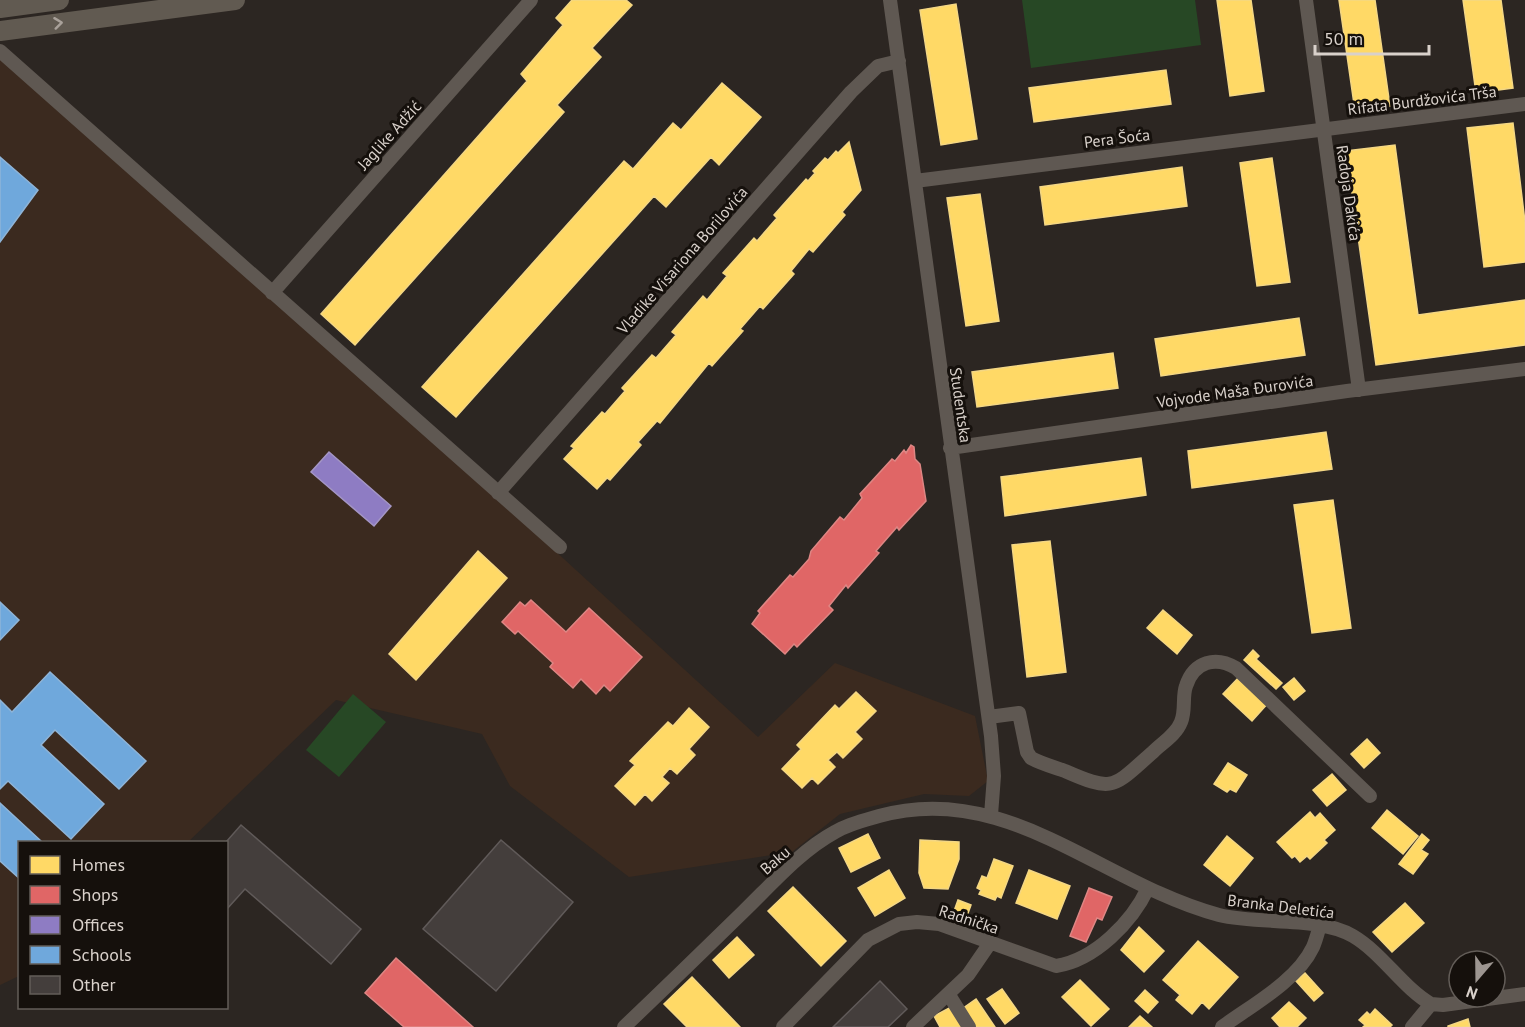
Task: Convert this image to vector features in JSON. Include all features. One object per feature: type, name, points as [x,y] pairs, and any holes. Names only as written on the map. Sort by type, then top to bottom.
[{"type":"main road","points":[[0,8],[59,0]]},
{"type":"main road","points":[[0,30],[235,0]]},
{"type":"street","name":"Jaglike Adžić","points":[[272,293],[531,0]]},
{"type":"street","name":"Studentska","points":[[890,0],[950,448],[989,717],[994,776],[991,815]]},
{"type":"street","name":"Radoja Dakića","points":[[1306,0],[1359,390]]},
{"type":"street","points":[[0,51],[560,547]]},
{"type":"street","name":"Vladike Visariona Borilovića","points":[[498,493],[851,92],[878,66],[898,61]]},
{"type":"street","name":"Rifata Burdžovića Trša","points":[[1324,129],[1525,104]]},
{"type":"street","name":"Pera Šoća","points":[[915,181],[1324,129]]},
{"type":"street","name":"Vojvode Maša Đurovića","points":[[950,448],[1525,369]]},
{"type":"street","points":[[989,717],[1019,713],[1027,752],[1031,758],[1101,786],[1125,776],[1176,732],[1184,713],[1185,687],[1191,674],[1202,664],[1213,660],[1224,661],[1236,668],[1370,795]]},
{"type":"street","name":"Baku","points":[[624,1027],[773,882],[835,832],[864,820],[916,808],[947,807],[991,815]]},
{"type":"street","name":"Branka Deletića","points":[[991,815],[1148,888],[1217,914],[1245,920],[1320,925],[1353,936],[1431,1004]]},
{"type":"street","name":"Radnička","points":[[783,1027],[868,940],[899,924],[917,921],[939,924],[1043,964],[1056,966],[1070,964],[1088,955],[1131,917],[1148,888]]},
{"type":"street","points":[[1222,1027],[1285,980],[1303,962],[1313,948],[1320,925]]},
{"type":"street","points":[[913,1027],[968,975],[990,943]]},
{"type":"street","points":[[1412,1027],[1431,1004],[1443,1005],[1525,994]]},
{"type":"street","points":[[949,995],[969,1027]]},
{"type":"shaded area","points":[[0,56],[480,482],[758,737],[835,663],[975,716],[988,781],[969,796],[924,794],[840,814],[792,852],[629,877],[510,786],[482,734],[336,700],[189,841],[18,841],[18,976],[0,985]]},
{"type":"green space","points":[[1022,0],[1195,0],[1201,45],[1031,68]]},
{"type":"green space","points":[[353,694],[386,722],[339,777],[306,750]]},
{"type":"building: Homes","points":[[572,0],[626,0],[632,5],[592,48],[601,57],[557,105],[564,112],[355,345],[321,314],[527,81],[521,74],[563,25],[556,18]]},
{"type":"building: Homes","points":[[1217,0],[1251,0],[1264,91],[1230,96]]},
{"type":"building: Homes","points":[[1339,0],[1375,0],[1390,106],[1355,111]]},
{"type":"building: Homes","points":[[1463,0],[1501,0],[1513,88],[1476,93]]},
{"type":"building: Homes","points":[[956,4],[977,139],[941,145],[920,10]]},
{"type":"building: Homes","points":[[1166,70],[1171,104],[1034,122],[1029,88]]},
{"type":"building: Homes","points":[[722,83],[761,117],[719,165],[711,157],[666,207],[654,196],[456,417],[422,387],[624,161],[633,169],[673,123],[681,130]]},
{"type":"building: Homes","points":[[1513,123],[1525,222],[1525,262],[1484,267],[1467,128]]},
{"type":"building: Homes","points":[[849,142],[861,190],[842,212],[845,215],[813,252],[809,249],[791,271],[794,274],[763,309],[760,306],[740,329],[743,331],[712,366],[709,363],[660,423],[657,421],[638,442],[641,445],[610,480],[607,478],[597,489],[564,459],[574,448],[571,446],[602,412],[605,414],[625,391],[622,388],[652,355],[656,358],[676,335],[672,332],[703,296],[707,300],[727,276],[723,273],[754,238],[757,241],[777,218],[774,215],[806,179],[808,181],[815,173],[813,171],[825,158],[828,160]]},
{"type":"building: Homes","points":[[1395,145],[1418,315],[1525,300],[1525,345],[1376,365],[1346,151]]},
{"type":"building: Homes","points":[[1272,158],[1290,282],[1257,286],[1240,163]]},
{"type":"building: Homes","points":[[1182,167],[1187,206],[1045,225],[1040,187]]},
{"type":"building: Homes","points":[[980,194],[999,321],[966,326],[947,198]]},
{"type":"building: Homes","points":[[1299,318],[1305,355],[1161,376],[1155,339]]},
{"type":"building: Homes","points":[[1113,353],[1118,388],[977,407],[972,372]]},
{"type":"building: Homes","points":[[1326,432],[1332,469],[1192,488],[1188,451]]},
{"type":"building: Homes","points":[[1141,458],[1146,495],[1005,516],[1001,477]]},
{"type":"building: Homes","points":[[1333,500],[1351,628],[1312,633],[1294,505]]},
{"type":"building: Homes","points":[[1050,541],[1066,672],[1027,677],[1012,545]]},
{"type":"building: Homes","points":[[478,551],[507,578],[416,680],[389,654]]},
{"type":"building: Homes","points":[[1163,610],[1192,635],[1177,654],[1147,628]]},
{"type":"building: Homes","points":[[1253,650],[1259,656],[1256,659],[1282,683],[1276,689],[1244,660]]},
{"type":"building: Homes","points":[[1240,676],[1269,702],[1252,721],[1223,694]]},
{"type":"building: Homes","points":[[1294,678],[1305,691],[1294,700],[1283,687]]},
{"type":"building: Homes","points":[[856,692],[876,711],[855,732],[862,739],[843,758],[837,752],[828,760],[835,767],[818,784],[812,778],[802,788],[782,769],[801,749],[797,745],[835,705],[839,709]]},
{"type":"building: Homes","points":[[689,708],[709,727],[689,749],[695,755],[677,774],[670,768],[662,777],[669,783],[652,801],[645,794],[635,805],[615,786],[635,765],[630,761],[668,722],[673,726]]},
{"type":"building: Homes","points":[[1367,739],[1380,753],[1364,768],[1351,754]]},
{"type":"building: Homes","points":[[1228,763],[1247,775],[1236,792],[1230,789],[1227,792],[1214,784]]},
{"type":"building: Homes","points":[[1332,774],[1346,790],[1327,806],[1313,790]]},
{"type":"building: Homes","points":[[1387,810],[1418,836],[1403,854],[1372,828]]},
{"type":"building: Homes","points":[[1310,812],[1315,818],[1320,813],[1335,830],[1324,840],[1327,843],[1310,859],[1307,856],[1300,862],[1295,856],[1292,858],[1277,842]]},
{"type":"building: Homes","points":[[868,834],[880,858],[851,872],[839,848]]},
{"type":"building: Homes","points":[[1422,834],[1429,840],[1421,850],[1428,854],[1413,874],[1399,864]]},
{"type":"building: Homes","points":[[1227,836],[1253,858],[1230,886],[1204,865]]},
{"type":"building: Homes","points":[[920,840],[959,842],[959,859],[948,889],[924,888],[919,873]]},
{"type":"building: Homes","points":[[994,859],[1013,866],[1001,898],[997,896],[995,900],[979,894],[981,890],[977,888],[982,876],[987,878]]},
{"type":"building: Homes","points":[[889,870],[905,898],[875,916],[858,888]]},
{"type":"building: Homes","points":[[1029,870],[1070,886],[1057,919],[1016,903]]},
{"type":"building: Homes","points":[[793,887],[846,941],[821,966],[768,911]]},
{"type":"building: Homes","points":[[958,900],[971,905],[967,916],[954,911]]},
{"type":"building: Homes","points":[[1405,903],[1424,923],[1392,952],[1373,932]]},
{"type":"building: Homes","points":[[1139,927],[1164,951],[1144,972],[1121,950]]},
{"type":"building: Homes","points":[[737,937],[754,955],[729,978],[713,960]]},
{"type":"building: Homes","points":[[1198,941],[1238,977],[1209,1009],[1202,1002],[1192,1014],[1176,1000],[1180,995],[1163,980]]},
{"type":"building: Homes","points":[[1305,973],[1323,993],[1314,1001],[1296,981]]},
{"type":"building: Homes","points":[[692,977],[740,1027],[687,1027],[664,1004]]},
{"type":"building: Homes","points":[[1080,980],[1109,1009],[1091,1026],[1062,997]]},
{"type":"building: Homes","points":[[1002,989],[1019,1013],[1005,1024],[987,999]]},
{"type":"building: Homes","points":[[1145,990],[1158,1002],[1148,1013],[1135,1001]]},
{"type":"building: Homes","points":[[976,999],[995,1027],[974,1027],[962,1009]]},
{"type":"building: Homes","points":[[1289,1002],[1306,1018],[1297,1027],[1280,1027],[1272,1018]]},
{"type":"building: Homes","points":[[955,1005],[967,1027],[940,1027],[934,1016]]},
{"type":"building: Homes","points":[[1375,1009],[1392,1025],[1390,1027],[1363,1027],[1365,1025],[1359,1020],[1367,1012],[1370,1015]]},
{"type":"building: Homes","points":[[1140,1016],[1152,1027],[1129,1027]]},
{"type":"building: Homes","points":[[1468,1019],[1470,1027],[1448,1027],[1448,1026]]},
{"type":"building: Shops","points":[[911,445],[914,447],[915,459],[920,464],[926,501],[899,530],[897,527],[876,551],[879,553],[848,588],[846,585],[829,606],[833,610],[797,647],[794,644],[785,654],[752,624],[760,613],[758,611],[790,575],[793,577],[809,559],[811,551],[840,517],[844,520],[862,498],[860,494],[892,459],[895,461],[904,450],[906,453]]},
{"type":"building: Shops","points":[[531,600],[566,632],[589,608],[642,657],[610,691],[604,685],[596,694],[581,679],[573,688],[550,667],[553,663],[518,631],[515,634],[502,622],[520,602],[525,606]]},
{"type":"building: Shops","points":[[1089,888],[1112,897],[1102,920],[1097,918],[1086,942],[1070,936]]},
{"type":"building: Shops","points":[[396,958],[473,1027],[404,1027],[365,993]]},
{"type":"building: Offices","points":[[329,452],[391,506],[374,526],[311,472]]},
{"type":"building: Schools","points":[[0,157],[38,190],[0,242]]},
{"type":"building: Schools","points":[[0,602],[19,620],[0,640]]},
{"type":"building: Schools","points":[[50,672],[146,761],[119,789],[55,730],[41,745],[104,804],[71,839],[8,781],[0,789],[0,700],[12,712]]},
{"type":"building: Schools","points":[[0,803],[41,841],[18,841],[18,877],[0,861]]},
{"type":"building: Other","points":[[241,825],[361,929],[331,964],[245,889],[228,908],[227,841]]},
{"type":"building: Other","points":[[501,840],[573,902],[496,991],[423,929]]},
{"type":"building: Other","points":[[880,981],[907,1009],[888,1027],[833,1027]]}]
